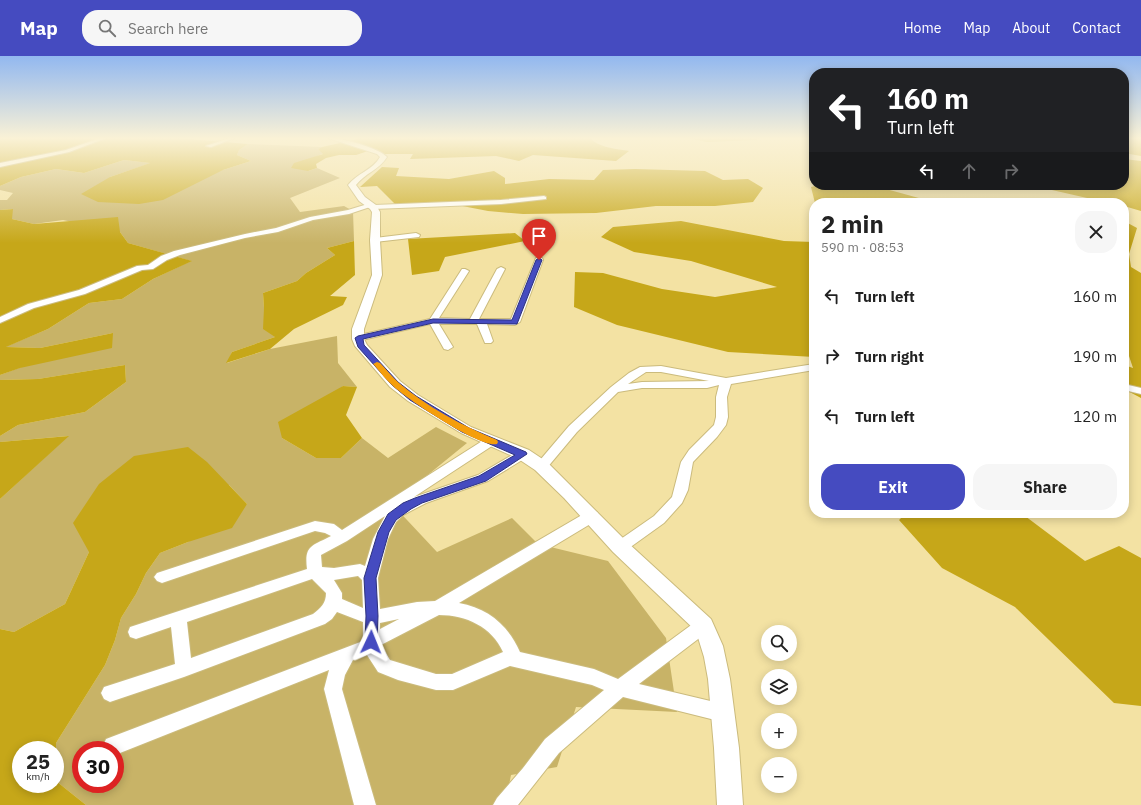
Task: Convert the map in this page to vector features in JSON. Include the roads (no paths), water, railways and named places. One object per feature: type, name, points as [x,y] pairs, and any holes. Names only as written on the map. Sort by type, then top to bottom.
[{"type":"street","points":[[366,173],[356,179],[352,185],[357,194],[372,206],[376,212],[375,240],[377,275],[358,329],[358,338],[361,346],[395,384],[413,398],[466,430],[523,454],[541,466],[592,516],[620,547],[704,625],[711,640],[718,668],[728,759],[730,805]]},
{"type":"street","points":[[0,320],[31,306],[82,292],[140,268],[150,267],[164,258],[177,253],[244,236],[278,230],[312,218],[345,213],[372,206],[501,202],[544,198]]},
{"type":"street","points":[[375,240],[416,235]]},
{"type":"street","points":[[358,338],[433,321],[515,322],[539,260]]},
{"type":"street","points":[[477,322],[501,269]]},
{"type":"street","points":[[433,321],[465,271]]},
{"type":"street","points":[[433,321],[448,347]]},
{"type":"street","points":[[477,322],[488,341]]},
{"type":"street","points":[[541,466],[573,429],[615,389],[639,371],[647,368],[704,376],[726,381]]},
{"type":"street","points":[[615,389],[642,385],[707,385],[809,368]]},
{"type":"street","points":[[620,547],[666,512],[677,500],[681,491],[683,472],[688,458],[717,429],[722,421],[720,399],[726,381]]},
{"type":"street","points":[[1129,388],[1141,392]]},
{"type":"street","points":[[110,693],[184,669],[313,622],[326,614],[334,602],[334,593],[331,587],[315,572],[312,556],[315,551],[342,537],[491,441]]},
{"type":"street","points":[[523,454],[482,478],[418,501],[407,506],[392,517],[384,532],[370,578],[372,616],[371,643],[373,649],[384,666],[398,672],[436,682],[454,682],[509,658],[514,658],[594,677],[620,688],[723,713]]},
{"type":"street","points":[[124,742],[347,654],[371,643],[437,608],[592,516]]},
{"type":"street","points":[[162,577],[315,526],[329,528],[342,537]]},
{"type":"street","points":[[136,632],[315,572],[334,574],[360,570],[370,578]]},
{"type":"street","points":[[334,602],[348,610],[372,616],[418,609],[437,608],[458,609],[478,615],[492,624],[500,633],[512,651],[514,658]]},
{"type":"street","points":[[178,618],[184,669]]},
{"type":"street","points":[[504,805],[526,780],[552,746],[620,688],[704,625]]},
{"type":"street","points":[[347,654],[336,674],[333,689],[365,805]]}]
